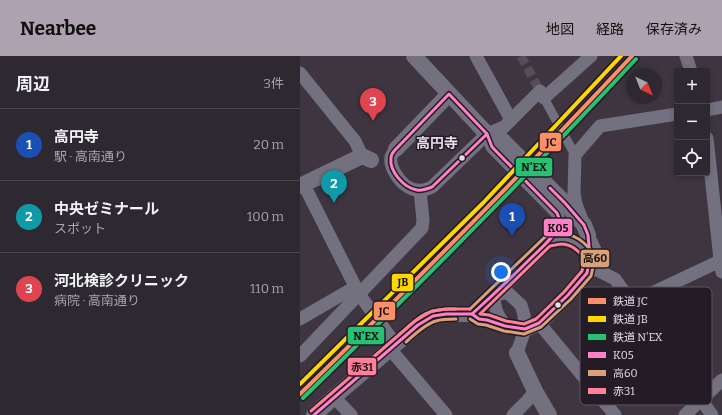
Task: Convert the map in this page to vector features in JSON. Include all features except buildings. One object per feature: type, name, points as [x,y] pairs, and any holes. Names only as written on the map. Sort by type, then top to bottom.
[{"type":"street","points":[[414,56],[487,134],[492,147],[557,213],[559,218],[558,226],[547,242],[472,314]]},
{"type":"street","points":[[476,56],[511,120]]},
{"type":"street","points":[[544,98],[578,61],[591,56]]},
{"type":"street","points":[[686,56],[690,68]]},
{"type":"street","points":[[300,73],[367,158],[382,164],[406,187],[412,190],[420,191],[432,187],[487,134],[504,127],[540,91],[575,155],[574,193],[579,214],[596,252],[596,263],[598,268],[603,273]]},
{"type":"street","points":[[446,415],[393,347],[357,290],[302,185],[367,158],[380,159],[386,157],[396,149],[449,94]]},
{"type":"street","points":[[710,109],[722,107]]},
{"type":"street","points":[[575,155],[600,126],[674,114]]},
{"type":"street","points":[[314,415],[418,325],[432,316],[446,314],[472,314],[479,319],[505,326],[525,329],[540,323],[568,295],[588,265],[586,230],[565,203],[501,139],[487,134]]},
{"type":"street","points":[[663,287],[721,258],[707,140]]},
{"type":"street","points":[[396,149],[391,157],[391,163],[398,179]]},
{"type":"street","points":[[300,356],[357,290],[422,228],[423,220],[420,191]]},
{"type":"street","points":[[547,242],[557,239],[573,241],[584,250],[588,265],[593,270],[597,270],[615,279],[620,287]]},
{"type":"street","points":[[300,319],[357,290]]},
{"type":"street","points":[[494,294],[508,293],[521,305],[524,315],[525,329],[518,353]]},
{"type":"street","points":[[494,294],[495,309],[498,316],[515,337],[518,353],[535,391],[548,415]]},
{"type":"street","points":[[540,323],[580,372]]},
{"type":"street","points":[[712,389],[722,380]]},
{"type":"street","points":[[513,415],[535,391]]},
{"type":"street","points":[[334,397],[351,415]]},
{"type":"street","points":[[607,405],[615,415]]},
{"type":"street","points":[[685,415],[695,405]]},
{"type":"street","points":[[705,405],[712,415]]},
{"type":"tunnel","points":[[521,56],[540,91]]},
{"type":"rail line","name":"JB","points":[[300,384],[483,203],[621,56]]},
{"type":"rail line","name":"JC","points":[[300,394],[468,227],[632,56]]},
{"type":"rail line","name":"N'EX","points":[[303,398],[472,230],[636,59]]},
{"type":"transit line","name":"K05","points":[[449,94],[487,134],[432,187],[421,190],[412,189],[398,178],[392,168],[391,157],[395,150],[449,94]]},
{"type":"transit line","name":"K05","points":[[472,314],[546,243],[557,230],[559,224],[557,213],[492,147],[487,134]]},
{"type":"transit line","name":"K05","points":[[314,415],[418,325],[433,316],[446,314],[472,314],[479,319],[505,326],[525,329],[539,323],[568,295],[587,273],[590,257],[588,235],[584,225],[550,188]]},
{"type":"transit line","name":"高60","points":[[470,309],[545,237],[558,234],[574,236],[583,242],[594,255],[595,258],[591,276],[581,287]]},
{"type":"transit line","name":"赤31","points":[[561,244],[572,247],[585,258],[582,271],[564,292],[536,319],[524,324],[480,314],[550,246],[561,244]]},
{"type":"transit line","name":"高60","points":[[470,319],[478,324],[504,331],[524,334],[541,327],[580,289]]},
{"type":"transit line","name":"赤31","points":[[311,411],[415,321],[432,311],[446,309],[470,309]]},
{"type":"transit line","name":"高60","points":[[400,334],[413,322],[425,314],[438,310],[456,309]]},
{"type":"transit line","name":"高60","points":[[406,342],[432,322],[443,319],[456,319]]},
{"type":"place","name":"河北検診クリニック","points":[[373,121]]},
{"type":"place","name":"中央ゼミナール","points":[[334,203]]},
{"type":"place","name":"高円寺","points":[[512,236]]},
{"type":"district","name":"高円寺","points":[[437,143]]}]
